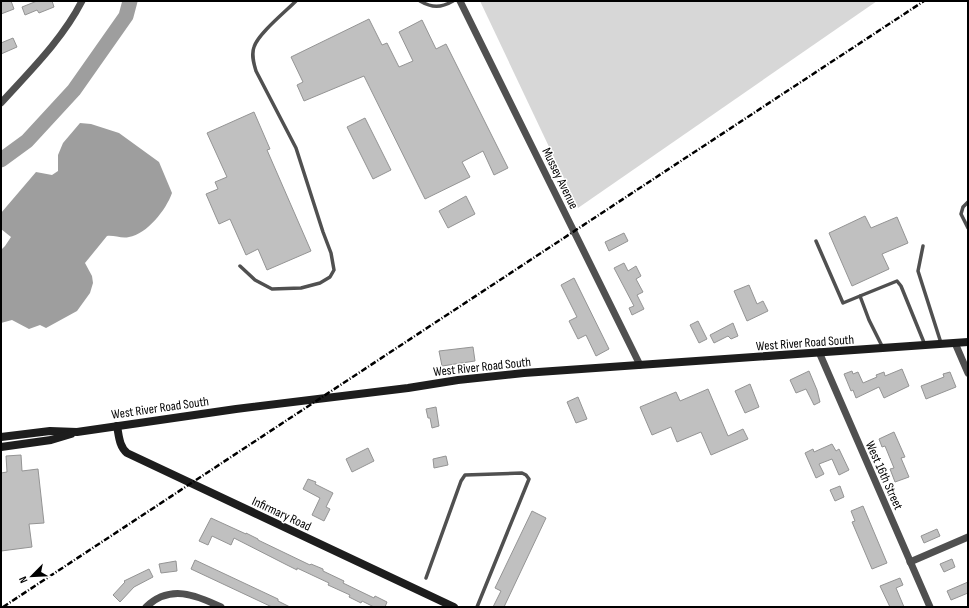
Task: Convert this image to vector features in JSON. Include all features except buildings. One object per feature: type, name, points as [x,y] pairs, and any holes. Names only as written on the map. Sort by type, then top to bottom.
[{"type":"main road","name":"West River Road South","points":[[1,436],[50,430],[77,432],[236,409],[408,388],[458,380],[524,373],[968,342]]},
{"type":"main road","name":"Infirmary Road","points":[[117,426],[122,448],[127,453],[454,607]]},
{"type":"main road","points":[[1,447],[51,440],[77,432]]},
{"type":"street","points":[[1,103],[55,44],[82,1]]},
{"type":"street","name":"Mussey Avenue","points":[[460,1],[640,365]]},
{"type":"street","points":[[955,343],[968,373]]},
{"type":"street","name":"West 16th Street","points":[[819,352],[930,607]]},
{"type":"street","points":[[910,562],[968,537]]},
{"type":"street","points":[[146,607],[155,600],[164,596],[182,593],[199,596],[222,607]]},
{"type":"lane","points":[[240,266],[255,280],[272,289],[301,288],[320,283],[330,277],[334,270],[331,253],[296,148],[256,71],[253,59],[254,47],[260,36],[296,1]]},
{"type":"lane","points":[[420,1],[428,6],[439,7],[453,1]]},
{"type":"lane","points":[[968,202],[963,207],[962,214],[968,228]]},
{"type":"lane","points":[[816,241],[843,303],[898,281],[925,346]]},
{"type":"lane","points":[[923,246],[918,271],[927,304],[941,344]]},
{"type":"lane","points":[[860,296],[869,320],[884,349]]},
{"type":"lane","points":[[426,578],[461,482],[465,475],[522,473],[526,475],[528,479],[477,607]]},
{"type":"shaded area","points":[[480,1],[877,1],[578,208]]},
{"type":"shaded area","points":[[80,123],[91,124],[119,133],[159,162],[172,193],[161,214],[149,226],[136,235],[129,237],[124,238],[107,236],[85,263],[92,276],[93,283],[90,293],[77,311],[46,328],[40,325],[29,329],[12,320],[1,323],[1,250],[11,237],[1,229],[1,213],[36,172],[52,175],[58,171],[58,155],[63,143]]},
{"type":"waterway","points":[[1,160],[27,141],[74,90],[126,16],[130,1]]},
{"type":"railway","points":[[3,607],[924,1]]}]
